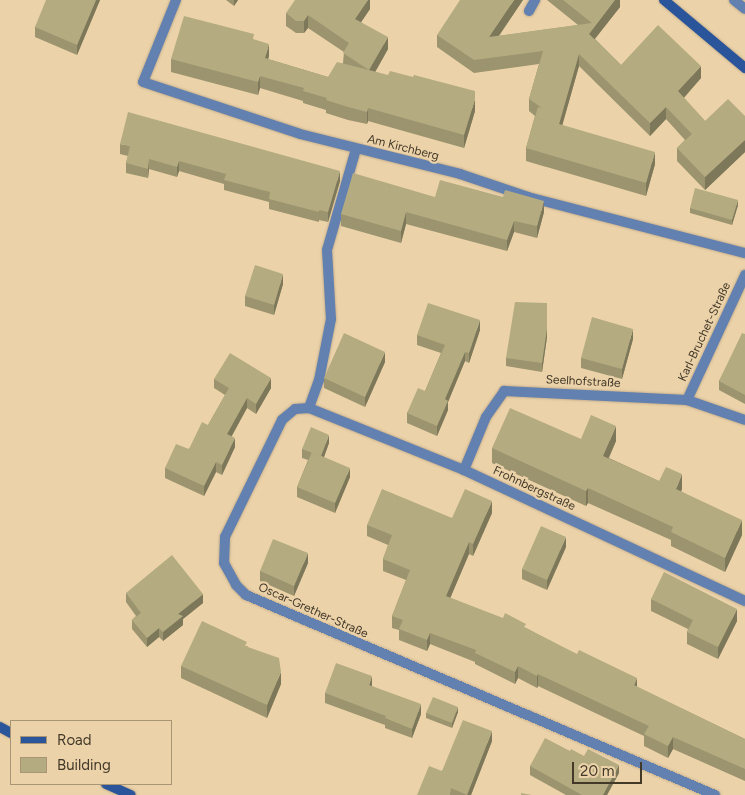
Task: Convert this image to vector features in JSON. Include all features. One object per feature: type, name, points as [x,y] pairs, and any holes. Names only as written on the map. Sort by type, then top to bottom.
[{"type":"street","name":"Am Kirchberg","points":[[176,0],[143,82],[300,134],[460,174],[528,197],[745,253]]},
{"type":"street","points":[[529,11],[535,0]]},
{"type":"street","points":[[734,0],[745,9]]},
{"type":"street","points":[[668,1],[745,68]]},
{"type":"street","points":[[310,408],[319,380],[331,320],[327,250],[356,149]]},
{"type":"street","name":"Karl-Bruchet-Straße","points":[[687,400],[745,275]]},
{"type":"street","name":"Seelhofstraße","points":[[464,470],[486,417],[504,391],[687,400],[745,420]]},
{"type":"street","name":"Frohnbergstraße","points":[[310,408],[464,470],[745,601]]},
{"type":"street","name":"Oscar-Grether-Straße","points":[[310,408],[295,409],[282,420],[225,537],[224,563],[236,585],[246,596],[715,795]]},
{"type":"street","points":[[108,785],[117,795]]},
{"type":"street","points":[[109,785],[131,795]]},
{"type":"building","points":[[46,0],[96,0],[77,45],[35,27]]},
{"type":"building","points":[[295,0],[368,0],[355,19],[388,37],[369,70],[343,53],[349,43],[308,15],[304,21],[296,21],[286,13]]},
{"type":"building","points":[[460,0],[514,0],[489,37],[592,23],[563,0],[615,0],[589,34],[621,65],[658,25],[701,66],[678,91],[705,121],[728,99],[745,116],[745,140],[705,177],[677,148],[692,134],[666,107],[650,123],[579,54],[559,124],[655,152],[646,183],[526,148],[538,107],[542,108],[529,99],[543,51],[474,60],[437,35]]},
{"type":"building","points":[[184,16],[254,34],[253,39],[269,44],[265,58],[328,77],[337,62],[388,75],[390,71],[413,77],[414,75],[475,91],[475,99],[464,135],[368,108],[367,112],[348,107],[303,91],[304,88],[260,76],[258,82],[171,59]]},
{"type":"building","points":[[128,112],[340,171],[328,212],[319,210],[319,212],[269,199],[270,192],[224,180],[226,174],[179,161],[177,167],[149,159],[148,169],[126,163],[130,146],[120,144]]},
{"type":"building","points":[[353,173],[435,197],[440,180],[503,197],[505,190],[544,201],[537,226],[514,221],[507,240],[406,212],[401,231],[341,214]]},
{"type":"building","points":[[695,188],[738,200],[732,220],[690,208]]},
{"type":"building","points":[[255,265],[283,274],[274,305],[245,296]]},
{"type":"building","points":[[515,302],[547,303],[547,329],[542,363],[506,358]]},
{"type":"building","points":[[428,303],[480,320],[469,353],[465,352],[445,399],[448,401],[437,426],[407,413],[418,388],[425,391],[445,345],[417,335]]},
{"type":"building","points":[[592,317],[633,329],[622,369],[581,358]]},
{"type":"building","points":[[344,333],[385,352],[365,397],[324,378]]},
{"type":"building","points":[[742,333],[745,334],[745,395],[719,381]]},
{"type":"building","points":[[230,353],[271,378],[256,404],[247,398],[227,434],[235,438],[222,465],[216,462],[204,486],[165,468],[176,444],[189,449],[202,422],[208,425],[229,388],[214,379]]},
{"type":"building","points":[[510,408],[581,439],[591,415],[616,426],[603,456],[659,481],[666,467],[682,474],[676,489],[742,520],[725,558],[671,532],[673,527],[588,488],[586,491],[492,448]]},
{"type":"building","points":[[311,427],[329,435],[321,456],[302,449]]},
{"type":"building","points":[[312,452],[350,468],[335,503],[297,487]]},
{"type":"building","points":[[382,489],[452,518],[465,489],[492,501],[473,544],[469,542],[446,596],[503,618],[505,613],[526,624],[524,627],[577,654],[579,650],[637,678],[634,685],[745,739],[745,769],[673,737],[668,746],[644,734],[649,726],[538,674],[537,676],[518,666],[515,672],[475,653],[476,650],[430,633],[427,640],[399,629],[403,620],[392,616],[410,570],[383,559],[392,535],[367,525]]},
{"type":"building","points":[[541,526],[566,537],[547,580],[522,569]]},
{"type":"building","points":[[273,539],[308,553],[294,586],[260,571]]},
{"type":"building","points":[[172,555],[203,594],[178,614],[183,616],[163,632],[159,628],[147,638],[132,620],[141,613],[126,593]]},
{"type":"building","points":[[664,572],[737,609],[718,647],[687,632],[693,620],[651,599]]},
{"type":"building","points":[[202,621],[247,642],[245,646],[279,658],[281,672],[267,705],[181,666]]},
{"type":"building","points":[[336,663],[372,676],[369,685],[421,704],[412,729],[385,718],[386,716],[325,693]]},
{"type":"building","points":[[433,697],[458,707],[452,723],[426,713]]},
{"type":"building","points":[[463,720],[492,731],[467,795],[451,788],[450,795],[417,795],[429,766],[442,771]]},
{"type":"building","points":[[545,738],[584,756],[588,749],[619,765],[603,795],[582,795],[530,766]]}]
